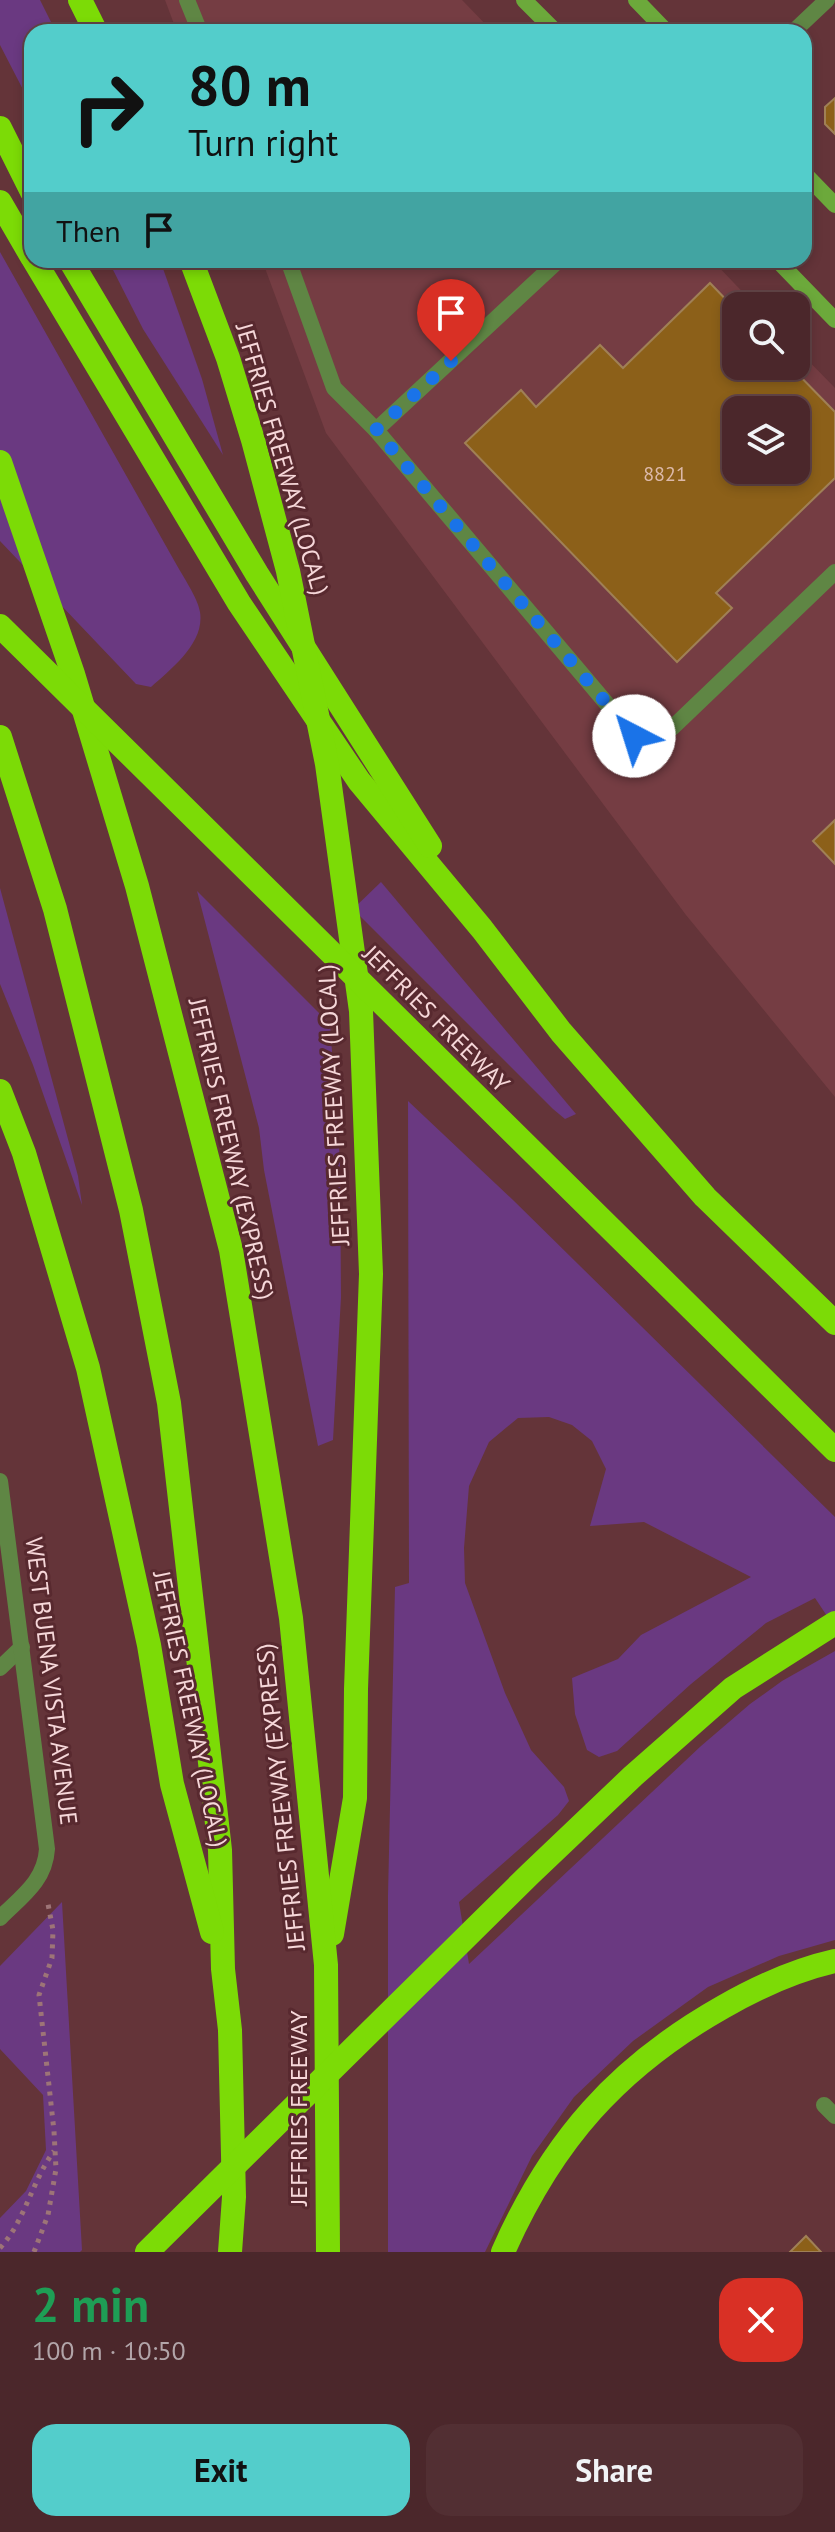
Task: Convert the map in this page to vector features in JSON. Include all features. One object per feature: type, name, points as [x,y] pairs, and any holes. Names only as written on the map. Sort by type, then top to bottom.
[{"type":"highway","points":[[80,0],[92,24]]},
{"type":"highway","points":[[0,128],[24,176]]},
{"type":"highway","points":[[0,202],[24,243]]},
{"type":"highway","points":[[38,268],[231,590],[359,781],[482,929],[561,1032],[705,1197],[835,1323]]},
{"type":"highway","points":[[75,268],[257,574],[482,929]]},
{"type":"highway","name":"JEFFRIES FREEWAY (LOCAL)","points":[[194,268],[228,358],[288,571],[327,764],[361,1011],[371,1274],[355,1798],[326,1965]]},
{"type":"highway","name":"JEFFRIES FREEWAY (EXPRESS)","points":[[0,462],[73,674],[137,886],[231,1250],[291,1618],[326,1965]]},
{"type":"highway","name":"JEFFRIES FREEWAY","points":[[0,626],[835,1450]]},
{"type":"highway","points":[[0,737],[55,909],[131,1210],[169,1403],[220,1850],[223,1969],[230,2030],[234,2197],[230,2252]]},
{"type":"highway","name":"JEFFRIES FREEWAY (LOCAL)","points":[[0,1091],[24,1153],[88,1368],[149,1645],[172,1784],[223,1969]]},
{"type":"highway","points":[[149,2249],[633,1776],[733,1688],[835,1623]]},
{"type":"highway","points":[[503,2252],[545,2170],[578,2125],[647,2056],[677,2033],[764,1984],[835,1961]]},
{"type":"highway","name":"JEFFRIES FREEWAY","points":[[326,1965],[328,2252]]},
{"type":"street","points":[[187,0],[197,24]]},
{"type":"street","points":[[524,0],[548,24]]},
{"type":"street","points":[[636,0],[659,24]]},
{"type":"street","points":[[802,24],[827,0]]},
{"type":"street","points":[[812,181],[835,205]]},
{"type":"street","points":[[291,268],[334,388],[376,430],[634,736],[672,728],[835,572]]},
{"type":"street","points":[[376,430],[550,268]]},
{"type":"street","points":[[786,268],[831,309]]},
{"type":"street","name":"WEST BUENA VISTA AVENUE","points":[[0,1481],[47,1849],[46,1866]]},
{"type":"street","points":[[0,1668],[22,1647]]},
{"type":"street","points":[[0,1918],[33,1885],[46,1866]]},
{"type":"path","points":[[34,2252],[48,2215],[56,2169],[39,1995],[52,1958],[53,1930],[46,1866]]},
{"type":"path","points":[[0,2248],[11,2236],[42,2167],[54,2150]]},
{"type":"shaded area","points":[[0,0],[40,0],[52,24],[24,24],[24,92],[0,45]]},
{"type":"shaded area","points":[[165,0],[462,0],[485,24],[174,24]]},
{"type":"shaded area","points":[[0,252],[199,606],[200,623],[192,645],[177,664],[151,687],[136,684],[0,541]]},
{"type":"shaded area","points":[[112,268],[163,268],[202,379],[223,455],[143,329]]},
{"type":"shaded area","points":[[265,268],[720,268],[743,292],[722,292],[722,380],[810,380],[810,362],[835,388],[835,1097],[686,915],[326,433]]},
{"type":"shaded area","points":[[381,882],[576,1114],[565,1119],[553,1109],[353,909]]},
{"type":"shaded area","points":[[0,888],[78,1176],[82,1205],[33,1065],[0,984]]},
{"type":"shaded area","points":[[197,891],[330,1024],[340,1161],[341,1297],[333,1440],[318,1446],[264,1170],[259,1128]]},
{"type":"shaded area","points":[[408,1101],[835,1517],[835,1628],[815,1598],[766,1623],[691,1684],[617,1751],[599,1757],[587,1750],[575,1714],[572,1678],[618,1659],[641,1635],[751,1577],[644,1522],[590,1526],[606,1469],[592,1441],[572,1425],[549,1417],[518,1418],[489,1442],[469,1486],[464,1548],[465,1583],[505,1693],[531,1750],[564,1787],[569,1801],[558,1815],[459,1902],[469,1964],[701,1746],[750,1704],[782,1681],[835,1651],[835,1940],[779,1956],[708,1987],[633,2041],[574,2097],[532,2156],[485,2252],[388,2252],[388,1895],[395,1587],[409,1583]]},
{"type":"shaded area","points":[[62,1902],[82,2250],[0,2252],[0,2218],[26,2191],[46,2150],[43,2095],[0,2049],[0,1966]]},
{"type":"building","points":[[835,98],[835,134],[825,124],[825,107]]},
{"type":"building","points":[[710,283],[722,295],[722,380],[804,380],[835,412],[835,478],[716,593],[732,608],[677,662],[465,443],[521,390],[536,407],[600,345],[623,368]]},
{"type":"building","points":[[835,820],[835,864],[813,841]]},
{"type":"building","points":[[806,2236],[821,2252],[790,2252]]},
{"type":"route","points":[[451,361],[376,430],[634,736]]}]
